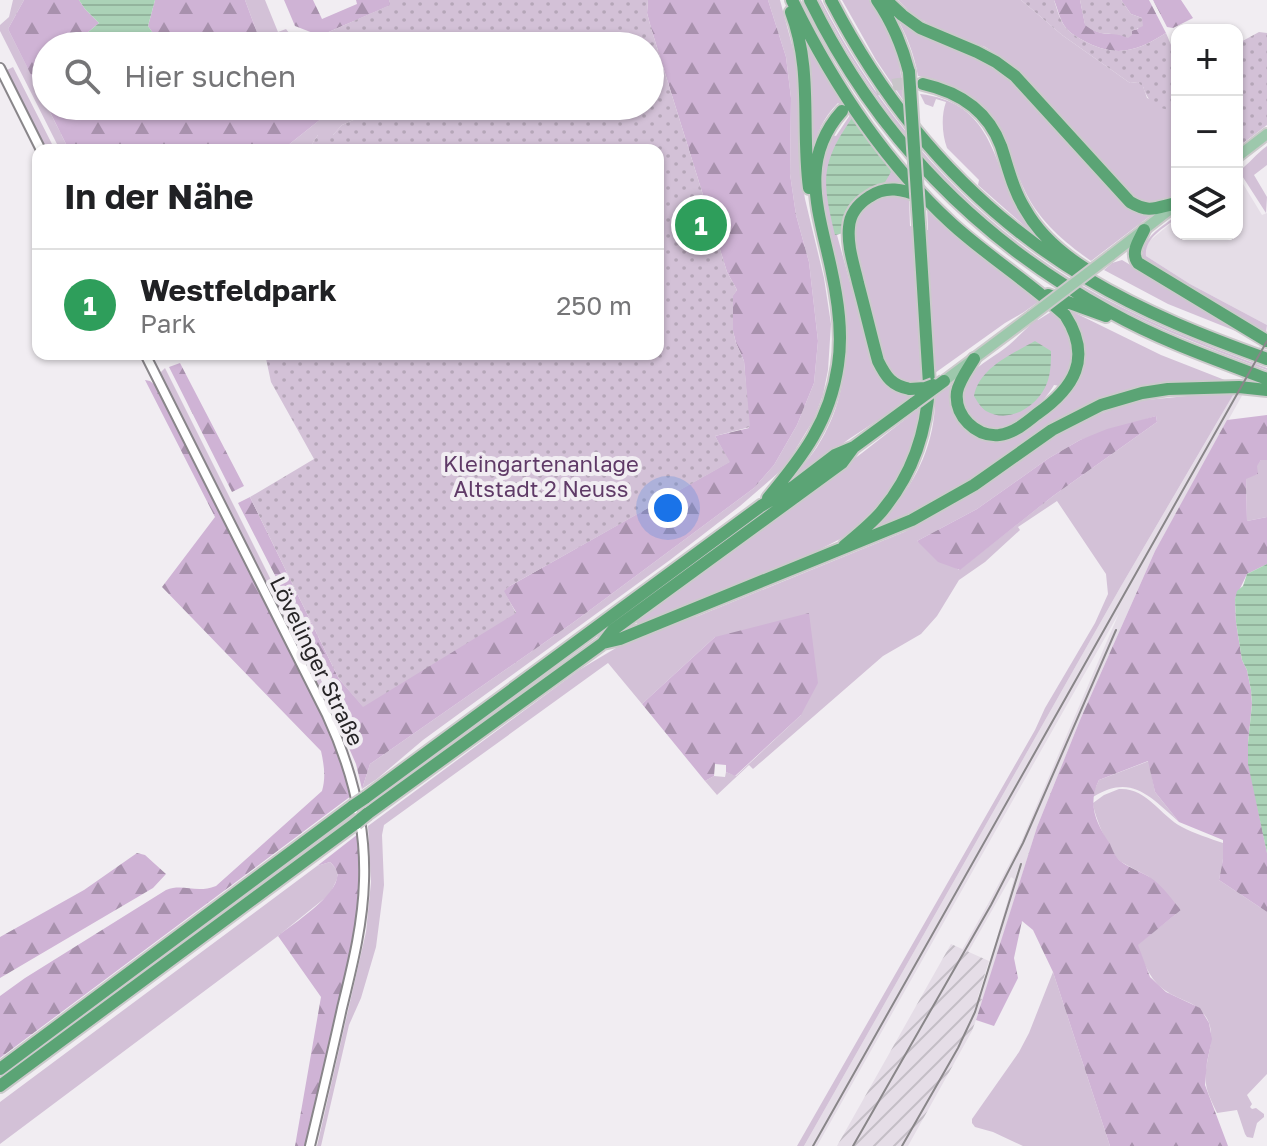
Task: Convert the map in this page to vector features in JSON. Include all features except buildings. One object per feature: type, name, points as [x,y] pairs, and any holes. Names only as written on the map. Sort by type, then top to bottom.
[{"type":"highway","points":[[789,0],[870,130],[928,200],[977,246],[1065,315],[1073,327],[1079,348],[1077,371],[1064,391],[1047,407],[1002,435],[991,435],[969,425],[957,404],[960,383],[974,359]]},
{"type":"highway","points":[[789,0],[801,47],[807,100],[807,173],[810,197],[817,209]]},
{"type":"highway","points":[[810,0],[845,65],[871,104],[927,172],[971,214],[1036,266],[1126,321],[1267,379]]},
{"type":"highway","points":[[831,0],[862,56],[912,127],[940,159],[1002,218],[1049,254],[1100,286],[1156,315],[1267,359]]},
{"type":"highway","points":[[842,548],[880,513],[897,492],[924,428],[928,404],[909,72],[891,20],[877,0]]},
{"type":"highway","points":[[886,0],[920,28],[987,57],[1015,76],[1130,202],[1149,209],[1171,206]]},
{"type":"highway","points":[[923,84],[955,94],[979,111],[996,134],[1024,208],[1050,241],[1072,259],[1152,304],[1267,352]]},
{"type":"highway","points":[[761,506],[811,442],[821,425],[835,383],[840,341],[838,309],[815,187],[819,151],[826,132],[842,111]]},
{"type":"highway","points":[[928,200],[895,188],[874,193],[858,205],[853,214],[849,228],[850,251],[878,361],[884,373],[892,384],[910,389],[925,388],[944,381]]},
{"type":"highway","points":[[1144,230],[1134,250],[1138,263],[1267,341]]},
{"type":"highway","points":[[1030,287],[1101,315],[1126,321]]},
{"type":"highway","points":[[0,1069],[761,506],[793,487],[835,455],[854,447],[944,381]]},
{"type":"highway","points":[[603,643],[620,639],[883,534],[944,504],[1052,430],[1101,405],[1168,389],[1239,387],[1267,390]]},
{"type":"highway","points":[[1221,388],[1267,398]]},
{"type":"highway","points":[[0,1086],[603,643],[613,630],[842,463],[854,447]]},
{"type":"main road","points":[[1243,152],[1267,134]]},
{"type":"main road","points":[[944,381],[1171,209]]},
{"type":"street","points":[[0,68],[38,144]]},
{"type":"street","name":"Lövelinger Straße","points":[[148,360],[327,715],[355,793],[364,861],[363,906],[310,1146]]},
{"type":"shaded area","points":[[79,0],[155,0],[148,26],[152,32],[88,32],[99,23]]},
{"type":"shaded area","points":[[852,118],[891,172],[884,184],[861,195],[851,208],[843,233],[835,235],[826,186],[827,174],[834,148]]},
{"type":"shaded area","points":[[1243,184],[1262,215],[1267,213],[1267,325],[1190,284],[1146,256],[1147,243],[1171,223],[1171,240],[1243,240]]},
{"type":"shaded area","points":[[1267,333],[1267,351],[1155,551],[1080,720],[1037,827],[983,1000],[971,1027],[1014,879],[1011,877],[858,1146],[851,1146],[1021,842],[1119,613],[817,1146],[804,1146],[1120,588]]},
{"type":"shaded area","points":[[1035,341],[1051,351],[1049,375],[1043,391],[1031,405],[1014,414],[995,415],[984,410],[974,396],[982,377],[998,363]]},
{"type":"shaded area","points":[[1267,564],[1267,853],[1248,764],[1251,690],[1242,660],[1235,599],[1247,574]]},
{"type":"shaded area","points":[[951,944],[989,961],[978,997],[983,1000],[972,1031],[908,1146],[837,1146]]},
{"type":"green space","points":[[13,0],[24,0],[8,29],[32,77],[32,94],[0,31],[0,25],[9,17]]},
{"type":"green space","points":[[24,0],[79,0],[99,23],[88,32],[32,32],[32,77],[8,29]]},
{"type":"green space","points":[[155,0],[245,0],[257,32],[152,32],[148,26]]},
{"type":"green space","points":[[245,0],[265,0],[278,32],[257,32]]},
{"type":"green space","points":[[284,0],[313,0],[322,19],[357,4],[356,0],[389,0],[391,5],[329,32],[310,32],[295,26]]},
{"type":"green space","points":[[389,0],[648,0],[647,13],[652,32],[329,32],[390,5]]},
{"type":"green space","points":[[648,0],[768,0],[786,57],[791,98],[790,174],[796,215],[809,262],[818,341],[814,383],[797,425],[774,465],[754,488],[574,622],[370,764],[362,789],[356,764],[330,705],[328,679],[238,503],[250,497],[339,679],[363,706],[516,612],[503,591],[508,587],[729,462],[715,436],[749,428],[744,361],[733,331],[733,295],[737,290],[727,272],[664,70],[664,32],[652,32],[647,13]]},
{"type":"green space","points":[[768,0],[780,0],[795,56],[799,90],[799,162],[831,324],[828,370],[814,419],[785,467],[740,506],[423,740],[362,789],[370,764],[574,622],[754,488],[774,465],[797,425],[814,383],[818,341],[809,262],[796,215],[790,174],[791,98],[786,57]]},
{"type":"green space","points":[[819,0],[870,84],[899,123],[930,160],[1000,228],[1038,257],[1101,297],[1267,370],[1170,332],[1100,299],[1037,259],[998,229],[962,197],[897,124],[842,43]]},
{"type":"green space","points":[[842,0],[871,0],[879,13],[895,47],[903,100],[876,60]]},
{"type":"green space","points":[[898,0],[1021,0],[1062,35],[1130,83],[1138,82],[1147,98],[1171,108],[1171,198],[1154,204],[1142,202],[1131,195],[1028,79],[985,47],[940,30],[913,15]]},
{"type":"green space","points":[[1021,0],[1054,0],[1069,31],[1099,48],[1119,51],[1138,48],[1166,33],[1171,45],[1171,110],[1155,105],[1138,82],[1130,83],[1062,35]]},
{"type":"green space","points":[[1054,0],[1080,0],[1085,24],[1098,32],[1110,34],[1138,29],[1142,18],[1131,14],[1121,0],[1149,0],[1166,33],[1138,48],[1119,51],[1099,48],[1067,29]]},
{"type":"green space","points":[[1080,0],[1121,0],[1131,14],[1142,18],[1143,26],[1132,31],[1128,38],[1096,32],[1085,25]]},
{"type":"green space","points":[[1153,0],[1181,0],[1193,18],[1167,27]]},
{"type":"green space","points":[[895,14],[975,54],[1007,74],[1123,202],[1154,213],[1091,261],[1081,254],[1053,230],[1037,211],[1022,184],[1002,134],[985,108],[949,84],[918,76],[909,44]]},
{"type":"green space","points":[[800,26],[908,186],[892,184],[862,195],[847,249],[842,233],[837,235],[875,362],[918,394],[849,439],[781,490],[813,453],[830,424],[838,400],[846,351],[843,300],[824,206],[822,179],[832,135],[836,136],[850,115],[838,103],[821,127],[812,155]]},
{"type":"green space","points":[[1259,32],[1267,33],[1267,125],[1243,143],[1243,96],[1243,41]]},
{"type":"green space","points":[[13,67],[32,105],[32,120],[40,120],[52,144],[42,144],[5,71]]},
{"type":"green space","name":"Kleingartenanlage Altstadt 2 Neuss","points":[[664,70],[727,272],[737,290],[733,296],[733,331],[744,361],[750,427],[715,436],[730,462],[508,587],[504,591],[516,613],[363,707],[339,679],[250,497],[314,459],[271,382],[266,360],[664,360],[664,144],[312,144],[318,135],[333,135],[342,125],[353,120],[664,120]]},
{"type":"green space","points":[[920,94],[943,99],[974,118],[992,148],[1029,230],[978,185],[979,180],[947,148],[943,125],[946,102],[936,99],[933,107],[925,104]]},
{"type":"green space","points":[[45,120],[54,120],[66,144],[57,144]]},
{"type":"green space","points":[[54,120],[320,120],[290,144],[66,144]]},
{"type":"green space","points":[[320,120],[353,120],[342,125],[333,135],[318,135],[312,144],[290,144]]},
{"type":"green space","points":[[1267,146],[1267,165],[1254,175],[1267,197],[1266,213],[1243,177],[1243,167]]},
{"type":"green space","points":[[895,194],[909,196],[910,226],[914,227],[922,380],[914,382],[897,378],[886,363],[856,252],[856,230],[861,212],[874,201]]},
{"type":"green space","points":[[927,206],[984,259],[1041,300],[935,373],[925,230],[928,230]]},
{"type":"green space","points":[[1171,220],[1148,244],[1146,256],[1190,284],[1267,325],[1266,334],[1143,259],[1148,239]]},
{"type":"green space","points":[[1122,260],[1258,340],[1168,304],[1104,270]]},
{"type":"green space","points":[[1059,305],[1161,355],[1235,384],[1186,381],[1106,398],[1056,420],[941,499],[867,536],[895,506],[916,473],[930,437],[935,396],[956,381],[954,397],[984,437],[1025,428],[1081,363]]},
{"type":"green space","points":[[1054,310],[1067,328],[1073,348],[1067,377],[1060,386],[1054,385],[1030,414],[1013,426],[997,430],[979,424],[972,419],[963,403],[964,385],[969,376],[1036,319]]},
{"type":"green space","points":[[180,363],[244,486],[232,492],[169,367]]},
{"type":"green space","points":[[165,368],[323,684],[317,686],[160,378]]},
{"type":"green space","points":[[145,380],[156,386],[323,717],[335,742],[351,796],[0,1058],[0,996],[166,890],[216,886],[322,791],[324,771],[321,751],[162,587],[215,517]]},
{"type":"green space","points":[[1233,395],[804,1146],[797,1146],[1035,730],[1108,594],[1106,574],[1057,501],[1018,527],[1020,530],[985,562],[959,580],[937,616],[921,634],[883,656],[753,769],[749,765],[717,795],[705,781],[714,776],[725,777],[726,772],[736,776],[801,715],[715,637],[642,704],[608,663],[384,825],[384,885],[376,947],[361,998],[349,1025],[321,1146],[317,1146],[366,932],[371,882],[368,826],[579,670],[626,642],[904,532],[945,510],[1060,432],[1085,419],[1136,401]],"holes":[[[1156,416],[1157,422],[1053,496],[959,570],[917,541],[977,509],[1080,440]]]},
{"type":"green space","points":[[922,406],[916,439],[892,490],[872,514],[844,537],[813,553],[639,625],[635,621],[862,453]]},
{"type":"green space","points":[[1267,415],[1267,460],[1261,460],[1257,466],[1258,474],[1246,479],[1247,521],[1267,517],[1267,564],[1247,574],[1235,599],[1242,660],[1251,690],[1249,764],[1267,853],[1267,912],[1219,880],[1223,840],[1179,822],[1155,792],[1148,761],[1099,780],[1094,797],[1097,821],[1118,858],[1155,881],[1181,910],[1138,945],[1150,977],[1166,992],[1200,1008],[1209,1023],[1212,1039],[1205,1085],[1228,1146],[1110,1146],[1053,972],[1033,930],[1022,921],[1014,958],[1018,978],[994,1026],[976,1020],[1037,827],[1080,720],[1155,551],[1227,420]]},
{"type":"green space","points":[[1156,416],[1157,422],[1053,496],[960,570],[938,562],[917,541],[977,509],[1080,440]]},
{"type":"green space","points":[[1261,460],[1267,460],[1267,517],[1247,521],[1246,478],[1257,474],[1257,465]]},
{"type":"green space","points":[[809,613],[818,683],[801,715],[735,776],[726,772],[726,765],[715,764],[714,776],[705,781],[642,704],[715,637]]},
{"type":"green space","points":[[1149,761],[1155,792],[1179,822],[1149,797],[1130,788],[1119,787],[1093,797],[1099,780]]},
{"type":"green space","points":[[1119,789],[1137,792],[1182,827],[1223,843],[1219,880],[1267,912],[1267,1074],[1247,1095],[1252,1104],[1250,1107],[1264,1114],[1257,1123],[1253,1138],[1245,1134],[1237,1110],[1217,1113],[1209,1095],[1206,1076],[1211,1031],[1206,1016],[1155,982],[1137,945],[1181,910],[1148,876],[1120,861],[1107,843],[1093,803]]},
{"type":"green space","points":[[358,834],[361,878],[356,930],[307,1146],[295,1146],[321,997],[278,936],[315,907],[332,889],[337,880],[335,868],[330,862],[317,866]]},
{"type":"green space","points":[[137,853],[145,855],[166,874],[153,888],[0,978],[0,937],[84,890]]},
{"type":"green space","points":[[330,862],[337,870],[337,879],[330,894],[0,1144],[0,1102],[317,866]]},
{"type":"green space","points":[[1053,972],[1110,1146],[1023,1146],[975,1127],[972,1123],[1019,1052]]},
{"type":"tunnel","points":[[845,109],[880,88],[920,84]]},
{"type":"railway","points":[[813,1146],[1267,341]]},
{"type":"railway","points":[[853,1146],[991,905],[1023,843],[1116,630]]},
{"type":"railway","points":[[902,1146],[975,1012],[1021,864]]},
{"type":"place","name":"Westfeldpark","points":[[701,225]]}]
